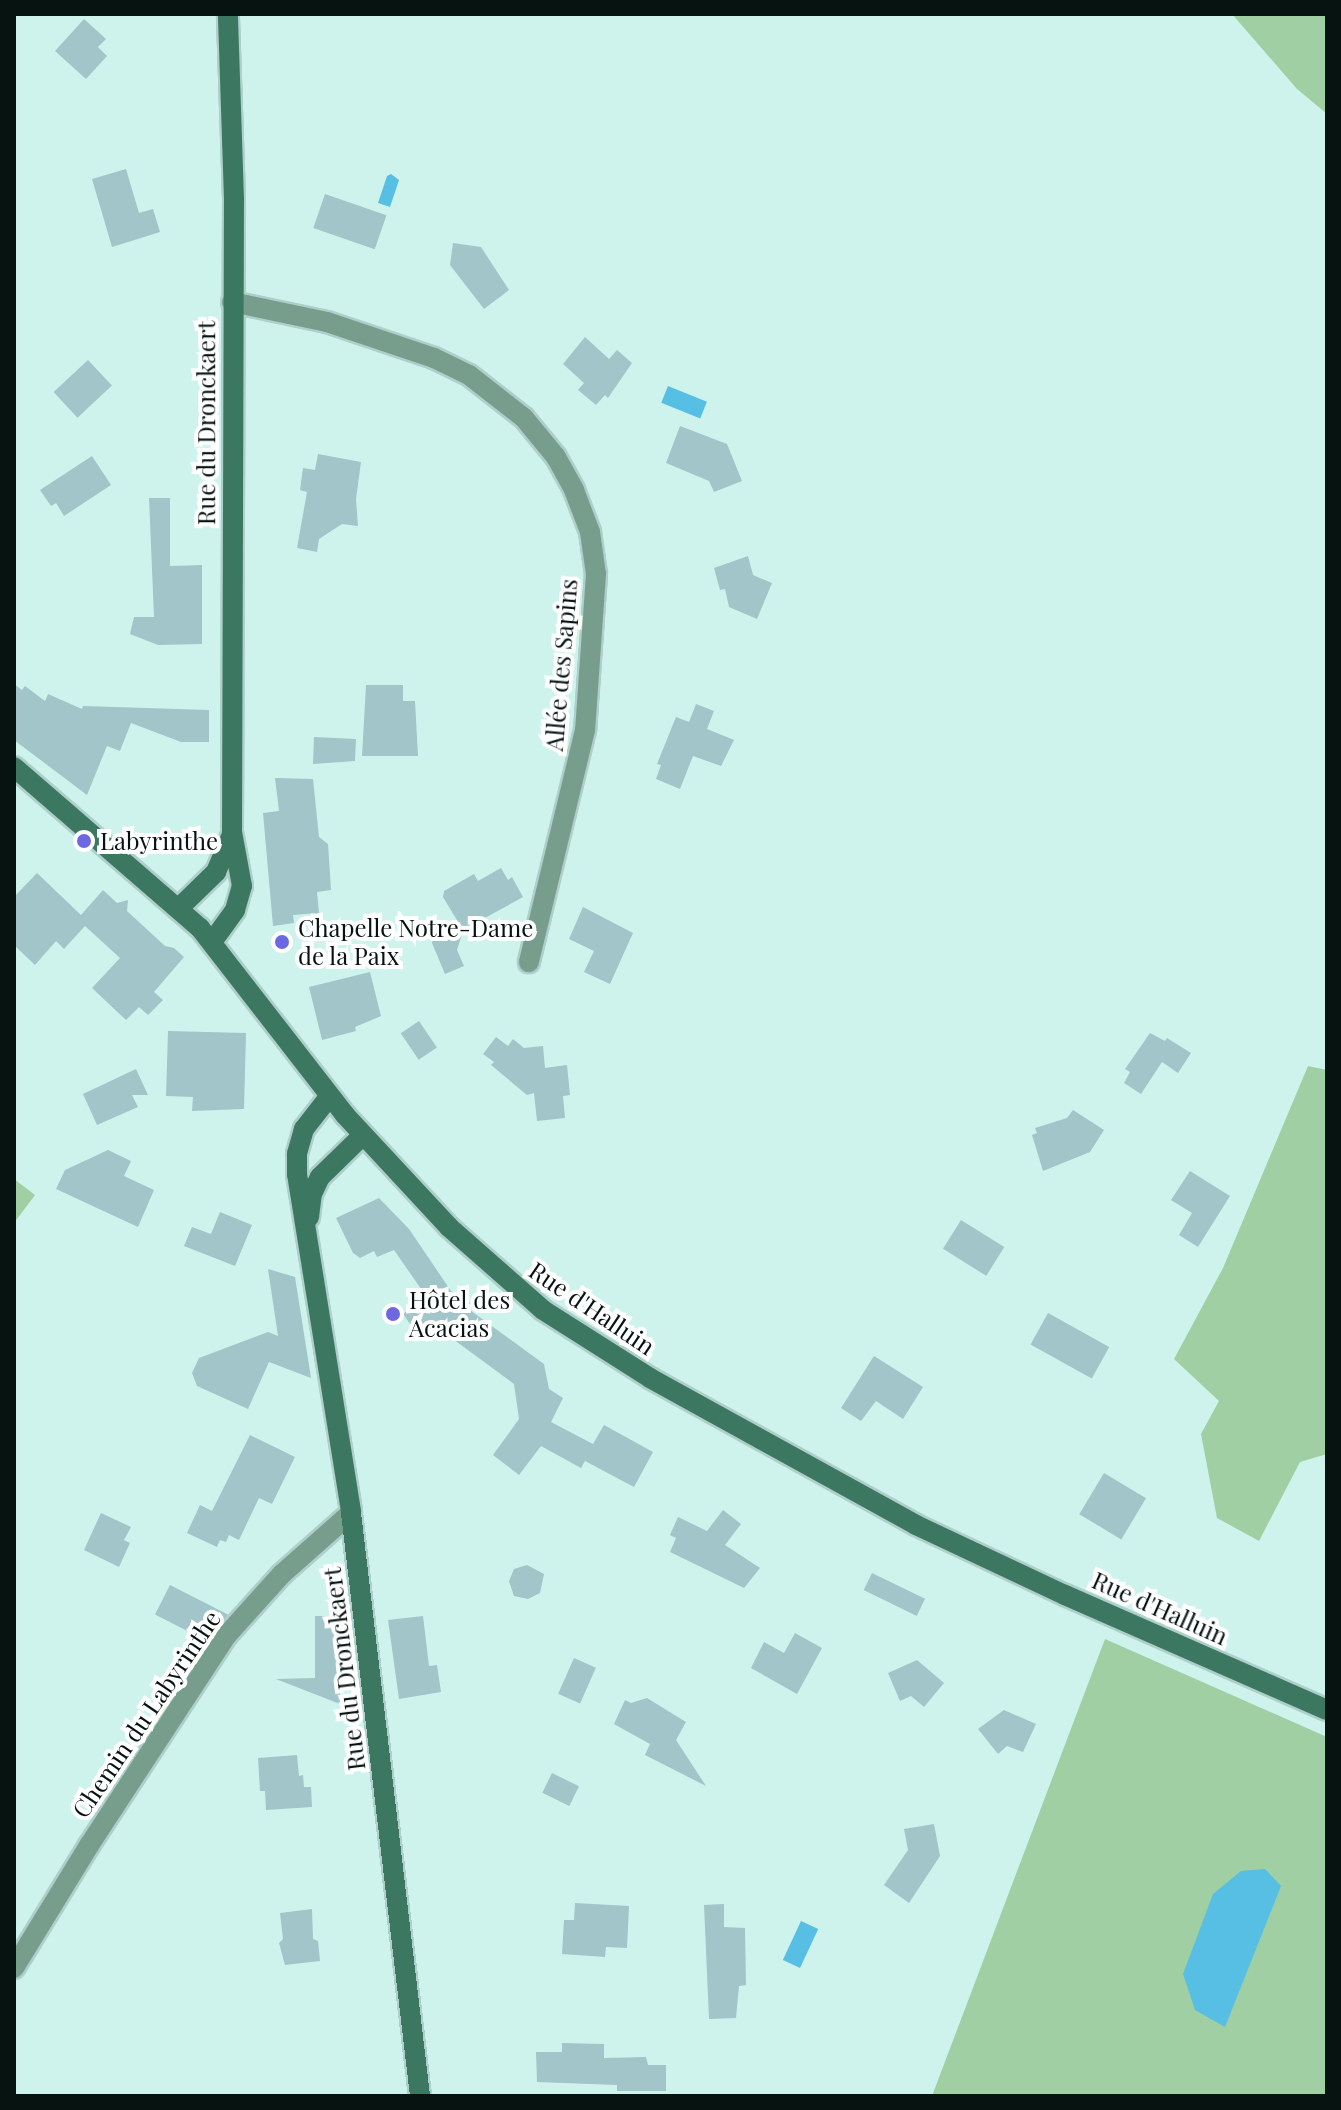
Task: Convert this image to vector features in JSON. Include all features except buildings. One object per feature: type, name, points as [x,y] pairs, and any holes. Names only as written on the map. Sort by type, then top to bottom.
[{"type":"main road","name":"Rue du Dronckaert","points":[[212,942],[230,921],[240,897],[240,871],[232,832],[234,199],[228,14]]},
{"type":"main road","name":"Rue d'Halluin","points":[[14,767],[179,908],[212,942],[329,1097],[363,1135],[499,1275],[564,1326],[639,1372],[851,1491],[962,1548],[1327,1710]]},
{"type":"main road","name":"Rue du Dronckaert","points":[[179,908],[216,872],[232,832]]},
{"type":"main road","name":"Rue du Dronckaert","points":[[329,1097],[304,1129],[297,1154],[302,1213],[310,1237],[351,1513],[420,2096]]},
{"type":"main road","name":"Rue du Dronckaert","points":[[310,1237],[312,1194],[320,1177],[363,1135]]},
{"type":"street","name":"Allée des Sapins","points":[[232,302],[327,322],[434,358],[469,375],[524,418],[556,457],[574,490],[590,532],[596,574],[585,730],[529,962]]},
{"type":"street","name":"Chemin du Labyrinthe","points":[[14,1968],[90,1844],[227,1635],[282,1574],[351,1513]]},
{"type":"green space","points":[[1232,14],[1327,14],[1327,114],[1297,89]]},
{"type":"green space","points":[[1308,1066],[1327,1070],[1327,1454],[1300,1462],[1259,1541],[1217,1518],[1201,1434],[1219,1401],[1174,1359],[1223,1268]]},
{"type":"green space","points":[[14,1179],[35,1195],[14,1223]]},
{"type":"green space","points":[[1105,1639],[1327,1737],[1327,2096],[932,2096]]},
{"type":"water","points":[[391,174],[399,180],[390,207],[378,203],[387,176]]},
{"type":"water","points":[[668,386],[707,402],[700,418],[661,403]]},
{"type":"water","points":[[1265,1869],[1281,1886],[1225,2027],[1195,2010],[1183,1974],[1213,1894],[1241,1871]]},
{"type":"water","points":[[801,1921],[818,1929],[800,1968],[783,1960]]},
{"type":"place","name":"Labyrinthe","points":[[84,841]]},
{"type":"place","name":"Chapelle Notre-Dame de la Paix","points":[[282,942]]},
{"type":"place","name":"Hôtel des Acacias","points":[[393,1314]]}]
